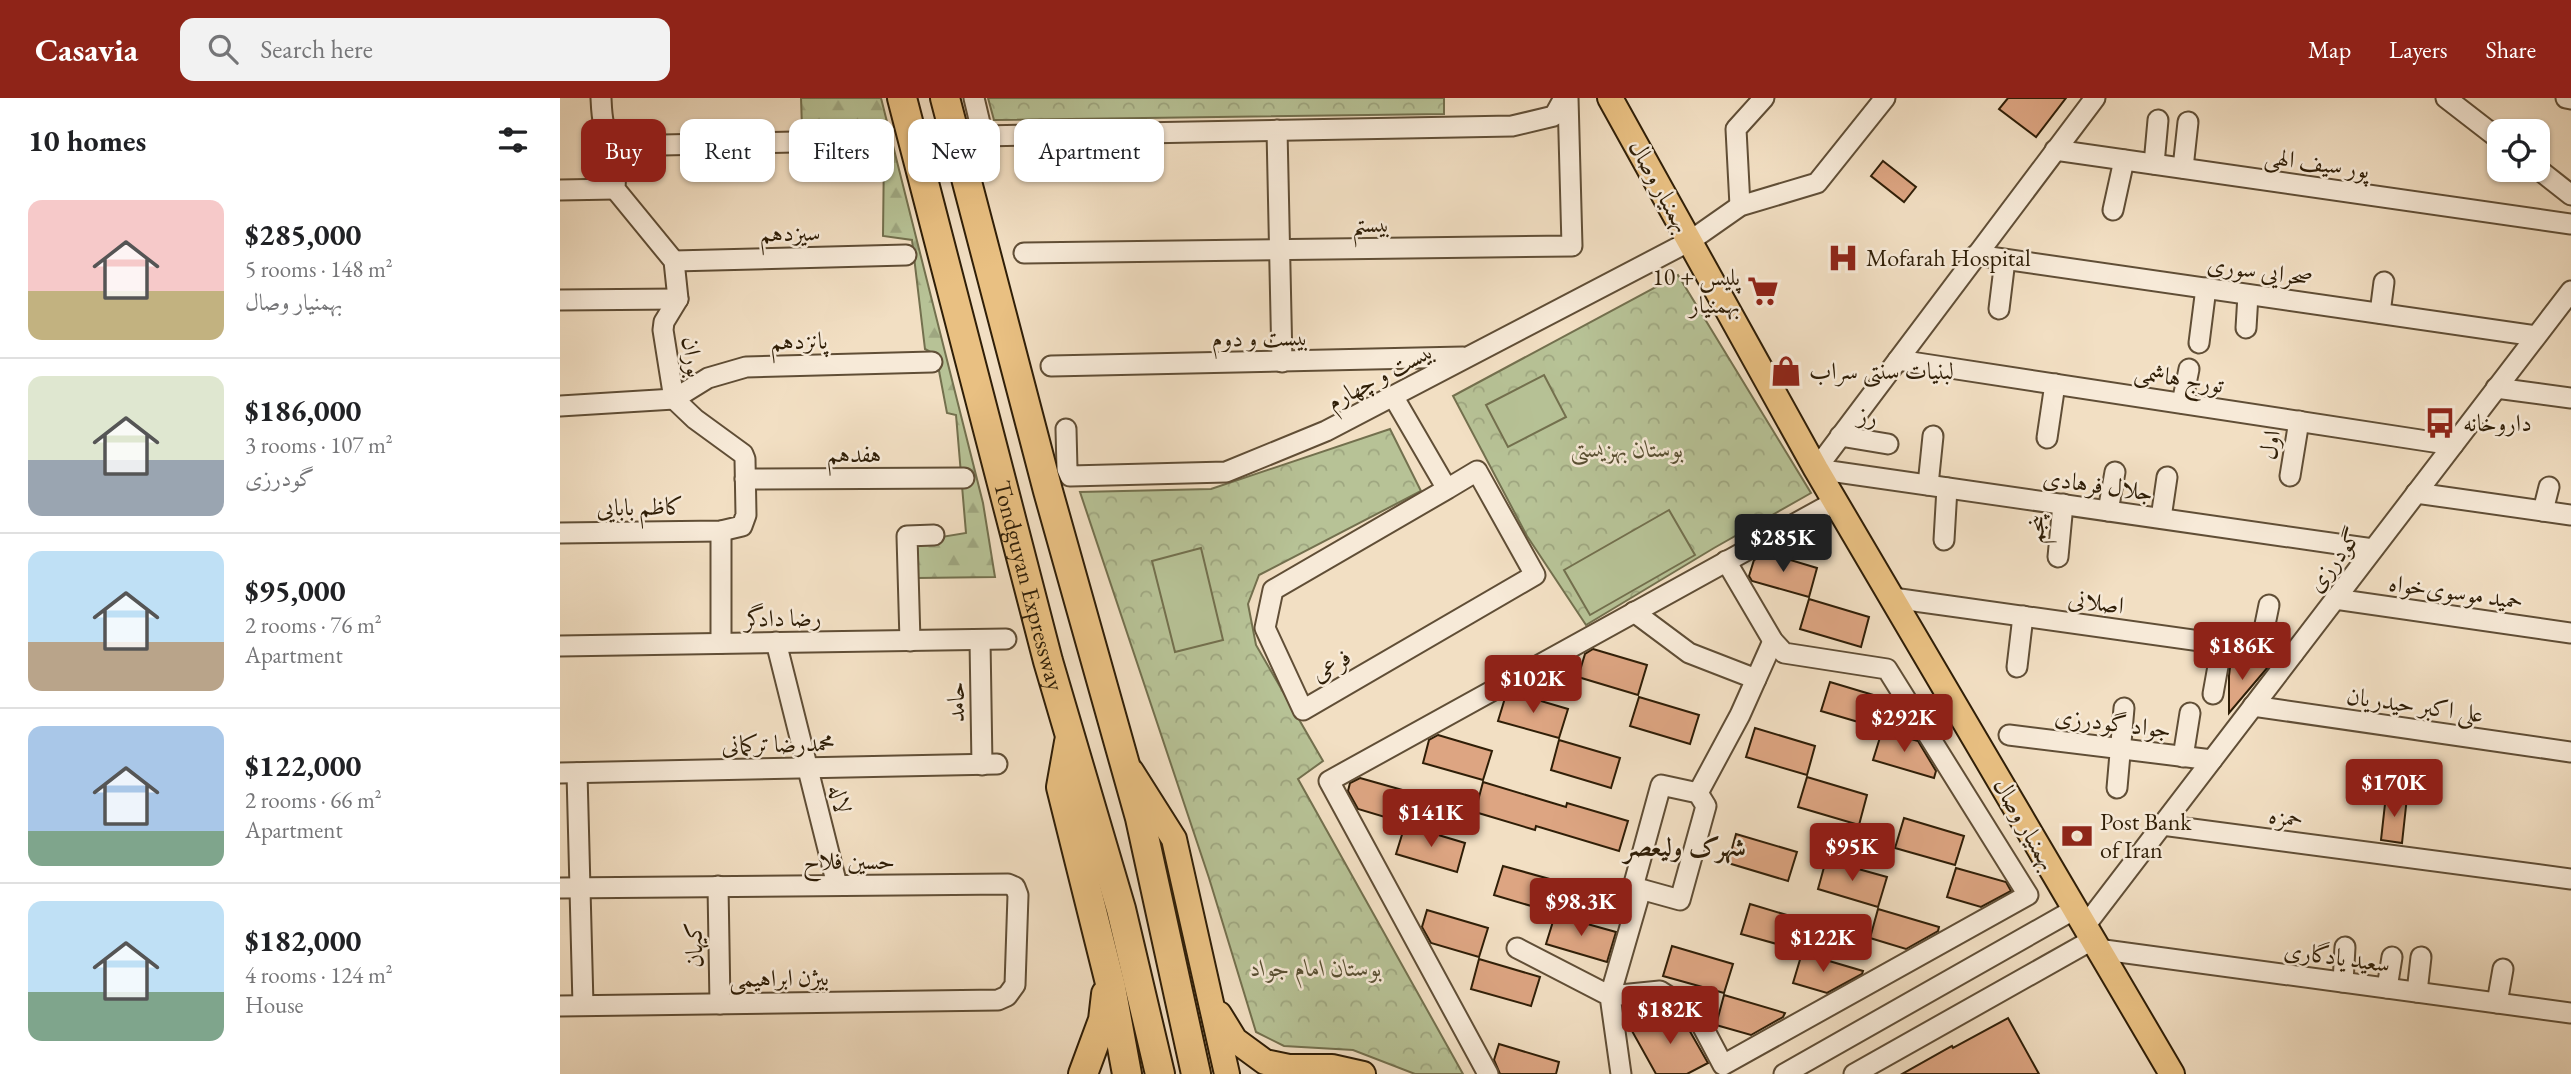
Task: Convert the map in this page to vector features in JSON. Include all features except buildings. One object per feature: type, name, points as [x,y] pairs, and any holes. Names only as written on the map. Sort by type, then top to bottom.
[{"type":"highway","name":"Tondguyan Expressway","points":[[902,98],[1040,630],[1121,909],[1160,1074]]},
{"type":"highway","name":"Tondguyan Expressway","points":[[945,98],[1048,491],[1140,818],[1196,1074]]},
{"type":"highway","points":[[1070,735],[1061,787],[1111,987],[1127,1074]]},
{"type":"highway","points":[[1083,1074],[1103,1020],[1106,999],[1099,939]]},
{"type":"main road","name":"بهمنیار وصال","points":[[1610,98],[1816,469],[2172,1074]]},
{"type":"main road","points":[[1121,754],[1174,839],[1227,1074]]},
{"type":"main road","points":[[1212,1003],[1235,1040],[1265,1062],[1289,1067],[1332,1067],[1363,1074]]},
{"type":"street","points":[[601,98],[603,119]]},
{"type":"street","points":[[974,98],[983,136],[1512,126],[1554,116],[1566,98]]},
{"type":"street","name":"بیستم","points":[[1024,253],[1572,246],[1566,98]]},
{"type":"street","points":[[1740,206],[1736,129],[1764,98]]},
{"type":"street","name":"بیست و چهارم","points":[[1066,429],[1067,469],[1070,476],[1226,472],[1326,432],[1690,241],[1740,206],[1817,183],[1885,98]]},
{"type":"street","points":[[1816,469],[2095,98]]},
{"type":"street","points":[[2446,98],[2487,130]]},
{"type":"street","points":[[2154,164],[2158,120]]},
{"type":"street","points":[[2183,168],[2188,122]]},
{"type":"street","points":[[1277,130],[1282,362]]},
{"type":"street","points":[[666,145],[789,143]]},
{"type":"street","name":"پور سیف الهی","points":[[2055,150],[2571,224]]},
{"type":"street","points":[[2113,209],[2124,160]]},
{"type":"street","points":[[2550,178],[2571,195]]},
{"type":"street","points":[[560,300],[678,299],[674,261],[615,189],[615,182]]},
{"type":"street","points":[[560,190],[615,189]]},
{"type":"street","name":"سیزدهم","points":[[674,261],[906,255]]},
{"type":"street","name":"صحرایی سوری","points":[[1976,255],[2536,336]]},
{"type":"street","points":[[1999,309],[2005,260]]},
{"type":"street","points":[[2380,313],[2384,282]]},
{"type":"street","points":[[2199,343],[2206,288]]},
{"type":"street","name":"گودرزی","points":[[2087,931],[2162,825],[2571,290]]},
{"type":"street","points":[[2246,328],[2248,295]]},
{"type":"street","name":"بوران","points":[[678,299],[664,322],[663,330],[674,399],[695,419],[743,454],[745,459],[746,521],[736,528],[721,531]]},
{"type":"street","name":"بیست و دوم","points":[[1051,366],[1469,357]]},
{"type":"street","name":"تورج هاشمی","points":[[1898,360],[2453,445]]},
{"type":"street","name":"پانزدهم","points":[[674,399],[708,378],[746,367],[932,362]]},
{"type":"street","points":[[2182,403],[2189,369]]},
{"type":"street","points":[[2047,438],[2055,384]]},
{"type":"street","points":[[2497,388],[2571,398]]},
{"type":"street","points":[[1393,396],[1447,488]]},
{"type":"street","points":[[560,406],[674,399]]},
{"type":"street","name":"اول","points":[[2290,476],[2299,421]]},
{"type":"street","name":"رز","points":[[1840,436],[1888,444]]},
{"type":"street","points":[[1933,436],[1944,540]]},
{"type":"street","name":"جلال فرهادی","points":[[1816,469],[2373,549]]},
{"type":"street","name":"فرعی","points":[[1476,471],[1535,575],[1303,710],[1265,628],[1273,590],[1447,488],[1476,471]]},
{"type":"street","points":[[2108,511],[2115,472]]},
{"type":"street","points":[[2161,518],[2167,477]]},
{"type":"street","name":"هفدهم","points":[[745,479],[964,478]]},
{"type":"street","points":[[2543,511],[2549,487]]},
{"type":"street","points":[[2416,493],[2571,515]]},
{"type":"street","points":[[1488,1074],[1329,781],[1836,501]]},
{"type":"street","name":"پنجم","points":[[2058,557],[2063,504]]},
{"type":"street","points":[[721,531],[721,643]]},
{"type":"street","name":"کاظم بابایی","points":[[560,533],[721,531]]},
{"type":"street","points":[[910,641],[907,536],[934,535]]},
{"type":"street","points":[[1517,948],[1610,996],[1660,991],[1696,1014],[1723,1065],[2028,895],[1886,669],[1784,653],[1773,641],[1726,561]]},
{"type":"street","name":"اصلانی","points":[[1892,598],[2293,654]]},
{"type":"street","name":"حمید موسوی‌خواه","points":[[2335,599],[2571,633]]},
{"type":"street","points":[[2260,649],[2269,605]]},
{"type":"street","points":[[1634,612],[1689,653],[1756,680]]},
{"type":"street","points":[[2017,667],[2023,616]]},
{"type":"street","name":"رضا دادگر","points":[[560,646],[1006,639]]},
{"type":"street","name":"حامد","points":[[980,640],[990,764]]},
{"type":"street","points":[[1698,793],[1740,715],[1773,641]]},
{"type":"street","name":"لاله","points":[[776,642],[838,885]]},
{"type":"street","points":[[2213,694],[2222,644]]},
{"type":"street","name":"علی اکبر حیدریان","points":[[2253,706],[2571,752]]},
{"type":"street","points":[[2117,788],[2124,708]]},
{"type":"street","points":[[2183,757],[2190,713]]},
{"type":"street","name":"جواد گودرزی","points":[[2009,735],[2212,760]]},
{"type":"street","name":"محمدرضا ترکمانی","points":[[568,773],[990,764]]},
{"type":"street","points":[[568,773],[580,888],[583,1005]]},
{"type":"street","points":[[1661,785],[1698,793],[1706,806],[1680,900],[1633,887],[1661,785]]},
{"type":"street","name":"حمزه","points":[[2162,825],[2571,879]]},
{"type":"street","name":"حسین فلاح","points":[[560,888],[1008,884],[1015,887],[1018,895],[1017,973],[1015,985],[1007,996],[999,1000]]},
{"type":"street","name":"کیهان","points":[[718,886],[720,1003]]},
{"type":"street","points":[[1621,1074],[1610,996],[1641,889]]},
{"type":"street","points":[[1784,1074],[1846,1039],[2087,931]]},
{"type":"street","points":[[1846,1039],[1859,1072],[2087,931]]},
{"type":"street","name":"سعید یادگاری","points":[[2087,931],[2343,982],[2571,1013]]},
{"type":"street","points":[[2343,982],[2345,947]]},
{"type":"street","points":[[2387,988],[2392,957]]},
{"type":"street","points":[[2417,992],[2421,957]]},
{"type":"street","points":[[2497,1003],[2503,969]]},
{"type":"street","name":"بیژن ابراهیمی","points":[[560,1006],[999,1000]]},
{"type":"green space","points":[[801,98],[881,98],[886,119],[802,119]]},
{"type":"green space","points":[[988,98],[1444,98],[1444,114],[994,119]]},
{"type":"green space","points":[[894,150],[983,503],[995,577],[918,578],[917,541],[966,533],[956,415],[947,413],[936,355],[925,349],[912,240],[883,236],[884,182],[894,182]]},
{"type":"green space","name":"بوستان بهزیستی","points":[[1678,275],[1811,493],[1586,625],[1527,536],[1453,396]]},
{"type":"green space","points":[[1544,375],[1566,417],[1508,447],[1486,405]]},
{"type":"green space","name":"بوستان امام جواد","points":[[1390,429],[1421,491],[1259,575],[1248,604],[1256,645],[1323,761],[1298,779],[1463,1074],[1415,1074],[1353,1050],[1284,1046],[1256,1032],[1209,878],[1080,492],[1211,489]]},
{"type":"green space","points":[[1669,510],[1695,555],[1590,615],[1564,570]]},
{"type":"green space","points":[[1201,548],[1223,640],[1175,652],[1152,561]]},
{"type":"place","name":"Mofarah Hospital","points":[[1843,258]]},
{"type":"place","name":"پلیس + 10 بهمنیار","points":[[1763,291]]},
{"type":"place","name":"لبنیات سنتی سراب","points":[[1786,371]]},
{"type":"place","name":"داروخانه","points":[[2440,423]]},
{"type":"place","name":"Post Bank of Iran","points":[[2077,836]]},
{"type":"district","name":"شهرک ولیعصر","points":[[1685,847]]}]
